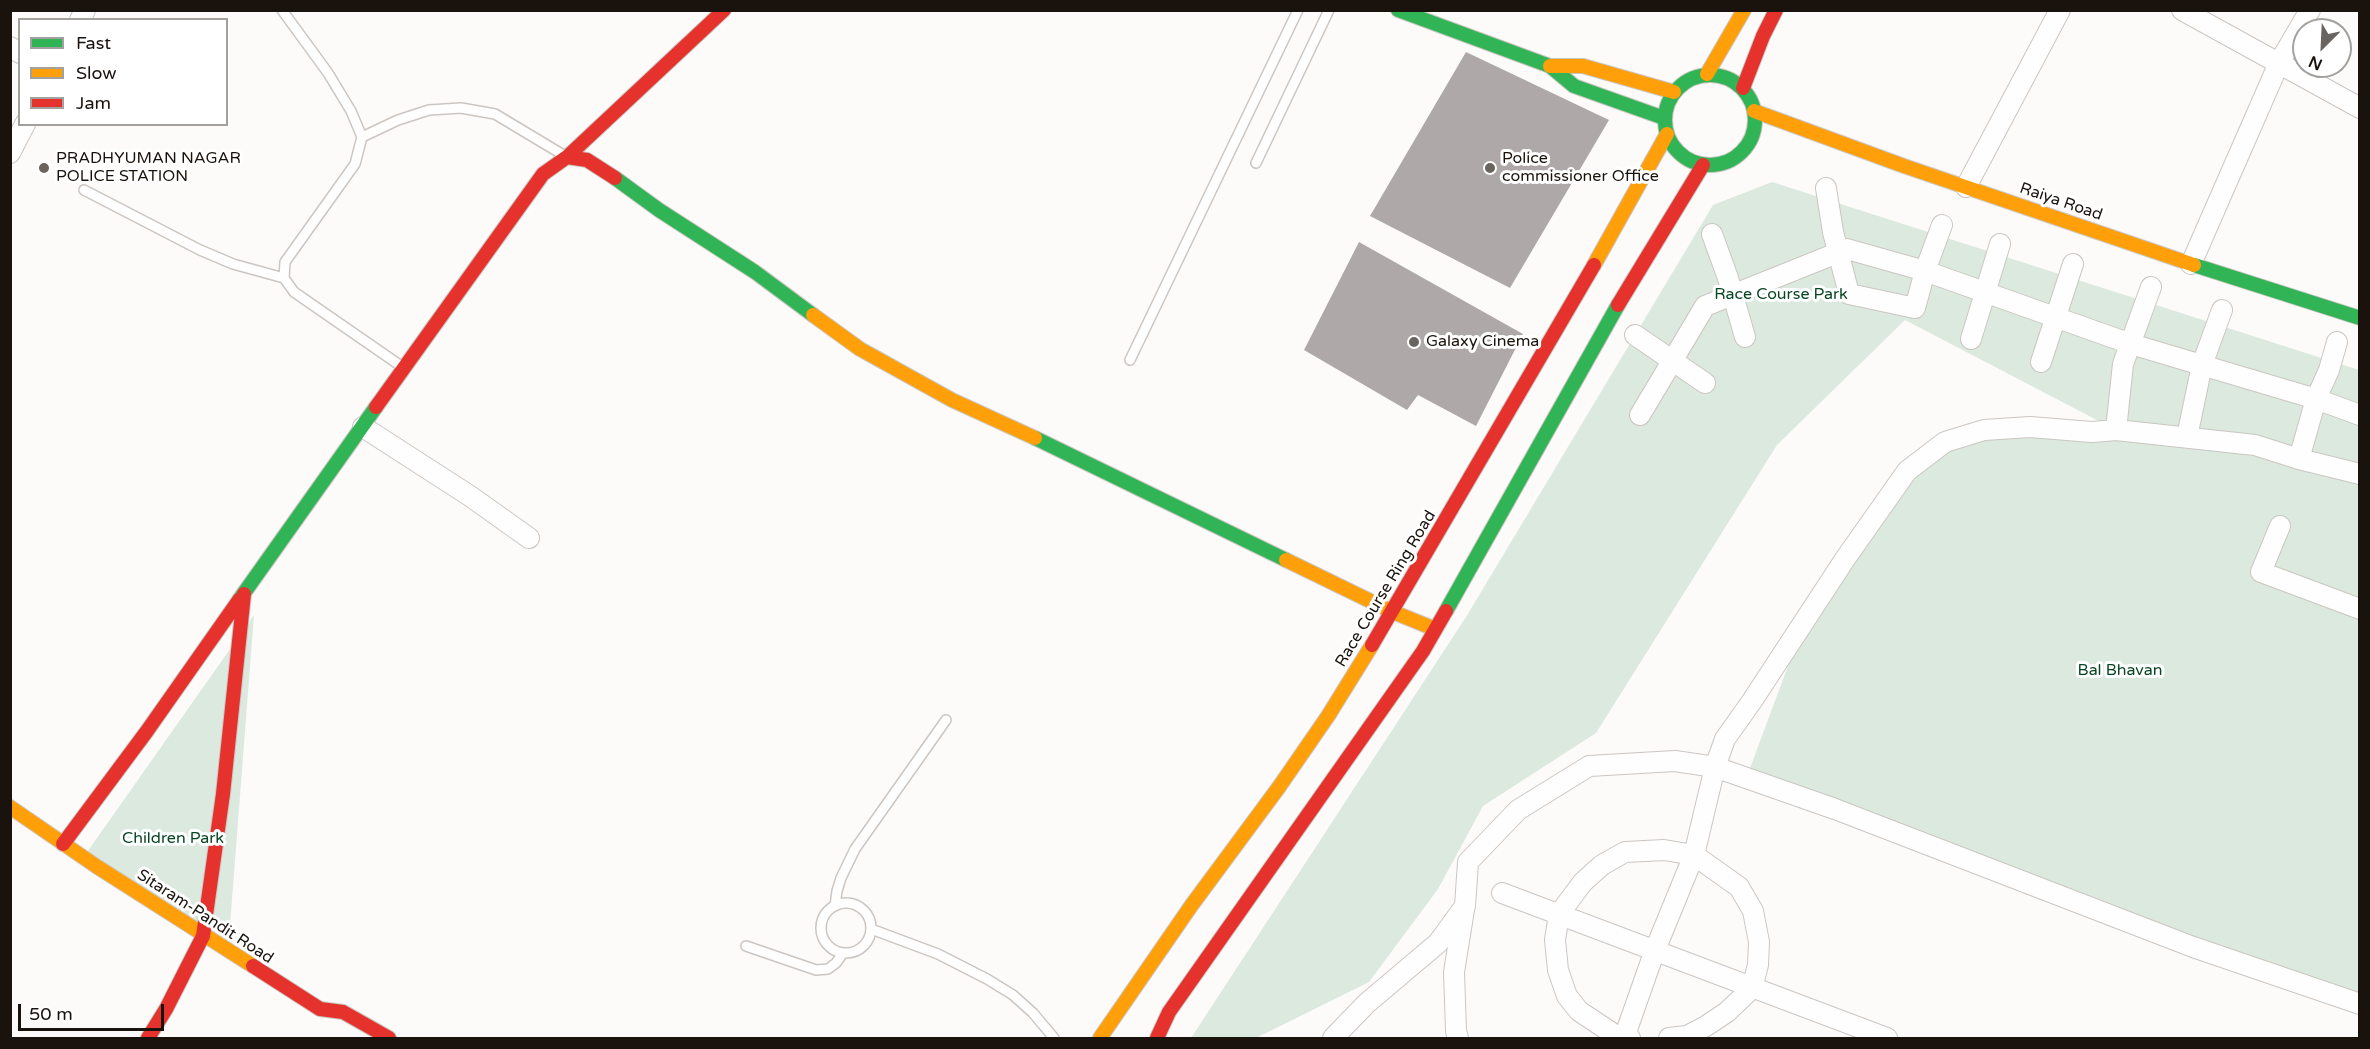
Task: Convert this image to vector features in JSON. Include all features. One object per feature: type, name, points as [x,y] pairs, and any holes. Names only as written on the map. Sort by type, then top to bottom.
[{"type":"main road","points":[[63,844],[147,731],[318,486],[363,428],[403,368],[543,174],[567,157],[724,10]]},
{"type":"main road","points":[[1398,10],[1550,66],[1574,86],[1664,118]]},
{"type":"main road","points":[[1707,74],[1744,10]]},
{"type":"main road","points":[[1743,88],[1776,10]]},
{"type":"main road","points":[[1550,66],[1583,66],[1674,92]]},
{"type":"main road","points":[[1707,74],[1732,80],[1743,88],[1754,111],[1753,135],[1748,145],[1729,161],[1716,165],[1703,165],[1680,155],[1666,134],[1664,118],[1667,103],[1674,92],[1683,83],[1707,74]]},
{"type":"main road","name":"Raiya Road","points":[[1754,111],[2191,264],[2360,318]]},
{"type":"main road","name":"Race Course Ring Road","points":[[1100,1038],[1191,906],[1297,760],[1393,612],[1582,287],[1666,134]]},
{"type":"main road","points":[[567,157],[587,160],[608,173],[659,210],[755,272],[860,349],[952,400],[1393,612],[1435,629]]},
{"type":"main road","points":[[1156,1038],[1169,1012],[1423,651],[1624,294],[1703,165]]},
{"type":"main road","points":[[148,1038],[166,1009],[203,936],[223,794],[245,590]]},
{"type":"main road","name":"Sitaram-Pandit Road","points":[[10,807],[203,936],[320,1009],[343,1012],[389,1038]]},
{"type":"main road","points":[[320,1009],[334,1028]]},
{"type":"street","points":[[1966,187],[2060,10]]},
{"type":"street","points":[[2191,264],[2279,63],[2310,10]]},
{"type":"street","points":[[2188,12],[2360,108]]},
{"type":"street","points":[[10,153],[24,126]]},
{"type":"street","points":[[1826,188],[1828,208],[1849,294],[1915,308],[1925,271],[1942,225]]},
{"type":"street","points":[[1712,234],[1745,337]]},
{"type":"street","points":[[1971,339],[2000,244]]},
{"type":"street","points":[[1640,415],[1705,306],[1847,249],[1987,291],[2131,344],[2316,399],[2360,415]]},
{"type":"street","points":[[2041,362],[2073,264]]},
{"type":"street","points":[[2116,430],[2123,364],[2151,287]]},
{"type":"street","points":[[2187,437],[2202,365],[2222,309]]},
{"type":"street","points":[[1635,335],[1671,362],[1705,383]]},
{"type":"street","points":[[2299,459],[2316,399],[2329,370],[2337,342]]},
{"type":"street","points":[[1669,1038],[1687,1036],[1706,1026],[1728,1012],[1752,988],[1758,965],[1759,942],[1753,911],[1739,887],[1694,855],[1664,849],[1625,852],[1602,866],[1583,882],[1558,914],[1555,940],[1558,970],[1567,996],[1579,1011],[1615,1035],[1626,1038],[1655,950],[1694,855],[1715,767],[1725,739],[1845,559],[1907,471],[1945,442],[1983,430],[2030,427],[2092,432],[2116,430],[2255,445],[2360,474]]},
{"type":"street","points":[[363,428],[470,496],[529,538]]},
{"type":"street","points":[[2280,526],[2261,572],[2360,609]]},
{"type":"street","points":[[1458,1038],[1454,972],[1465,906],[1468,862],[1518,810],[1589,766],[1675,761],[1715,767],[1835,809],[2193,947],[2360,1004]]},
{"type":"street","points":[[1502,893],[1887,1038]]},
{"type":"street","points":[[1333,1038],[1367,1004],[1438,943],[1465,906]]},
{"type":"lane","points":[[282,10],[334,83],[351,111],[362,137],[355,164],[285,262],[284,279]]},
{"type":"lane","points":[[1130,360],[1298,10]]},
{"type":"lane","points":[[1256,163],[1329,10]]},
{"type":"lane","points":[[362,137],[398,120],[429,110],[461,108],[495,114],[567,157]]},
{"type":"lane","points":[[84,190],[200,250],[233,264],[284,279],[294,292],[403,368]]},
{"type":"lane","points":[[835,906],[841,878],[855,849],[946,720]]},
{"type":"lane","points":[[851,904],[859,908],[869,920],[870,928],[865,944],[851,952],[843,953],[828,946],[821,932],[824,916],[835,906],[851,904]]},
{"type":"lane","points":[[870,928],[938,954],[987,979],[1013,995],[1033,1013],[1054,1038]]},
{"type":"lane","points":[[746,946],[816,970],[828,969],[843,953]]},
{"type":"green space","points":[[1772,182],[2359,370],[2359,1008],[1743,787],[1804,623],[1879,511],[1945,442],[2116,430],[1905,320],[1777,445],[1596,733],[1483,806],[1438,889],[1369,982],[1256,1038],[1191,1038],[1466,617],[1713,205]]},
{"type":"green space","name":"Children Park","points":[[254,615],[228,951],[85,855]]},
{"type":"building","name":"Police commissioner Office","points":[[1466,52],[1609,120],[1510,288],[1370,216]]},
{"type":"building","name":"Galaxy Cinema","points":[[1359,242],[1523,334],[1476,426],[1418,395],[1407,410],[1304,350]]},
{"type":"traffic: fast","points":[[1398,10],[1550,66],[1574,86],[1664,118]]},
{"type":"traffic: fast","points":[[1710,75],[1727,78],[1742,88],[1752,103],[1755,120],[1752,137],[1742,152],[1727,162],[1710,165],[1693,162],[1678,152],[1668,137],[1665,120],[1668,103],[1678,88],[1693,78],[1710,75]]},
{"type":"traffic: fast","points":[[615,178],[659,210],[755,272],[813,315]]},
{"type":"traffic: fast","points":[[2194,265],[2360,318]]},
{"type":"traffic: fast","points":[[1446,611],[1618,305]]},
{"type":"traffic: fast","points":[[239,600],[376,407]]},
{"type":"traffic: fast","points":[[1035,438],[1286,560]]},
{"type":"traffic: slow","points":[[1707,74],[1744,10]]},
{"type":"traffic: slow","points":[[1550,66],[1583,66],[1674,92]]},
{"type":"traffic: slow","points":[[1754,111],[1904,166],[2194,265]]},
{"type":"traffic: slow","points":[[1594,265],[1667,134]]},
{"type":"traffic: slow","points":[[813,315],[860,349],[952,400],[1035,438]]},
{"type":"traffic: slow","points":[[1286,560],[1393,612],[1435,629]]},
{"type":"traffic: slow","points":[[1100,1038],[1191,906],[1279,787],[1328,716],[1372,645]]},
{"type":"traffic: slow","points":[[10,807],[96,866],[253,966]]},
{"type":"traffic: jam","points":[[567,157],[724,10]]},
{"type":"traffic: jam","points":[[1743,88],[1763,36],[1776,10]]},
{"type":"traffic: jam","points":[[376,407],[543,174],[567,157],[587,160],[615,178]]},
{"type":"traffic: jam","points":[[1618,305],[1703,165]]},
{"type":"traffic: jam","points":[[1372,645],[1594,265]]},
{"type":"traffic: jam","points":[[148,1038],[166,1009],[203,936],[223,794],[244,594]]},
{"type":"traffic: jam","points":[[63,844],[147,731],[239,600]]},
{"type":"traffic: jam","points":[[1157,1038],[1169,1012],[1423,651],[1446,611]]},
{"type":"traffic: jam","points":[[253,966],[320,1009],[343,1012],[389,1038]]},
{"type":"place","name":"PRADHYUMAN NAGAR POLICE STATION","points":[[44,168]]},
{"type":"place","name":"Police commissioner Office","points":[[1490,168]]},
{"type":"place","name":"Galaxy Cinema","points":[[1414,342]]},
{"type":"park label","name":"Race Course Park","points":[[1781,295]]},
{"type":"park label","name":"Bal Bhavan","points":[[2120,671]]}]
